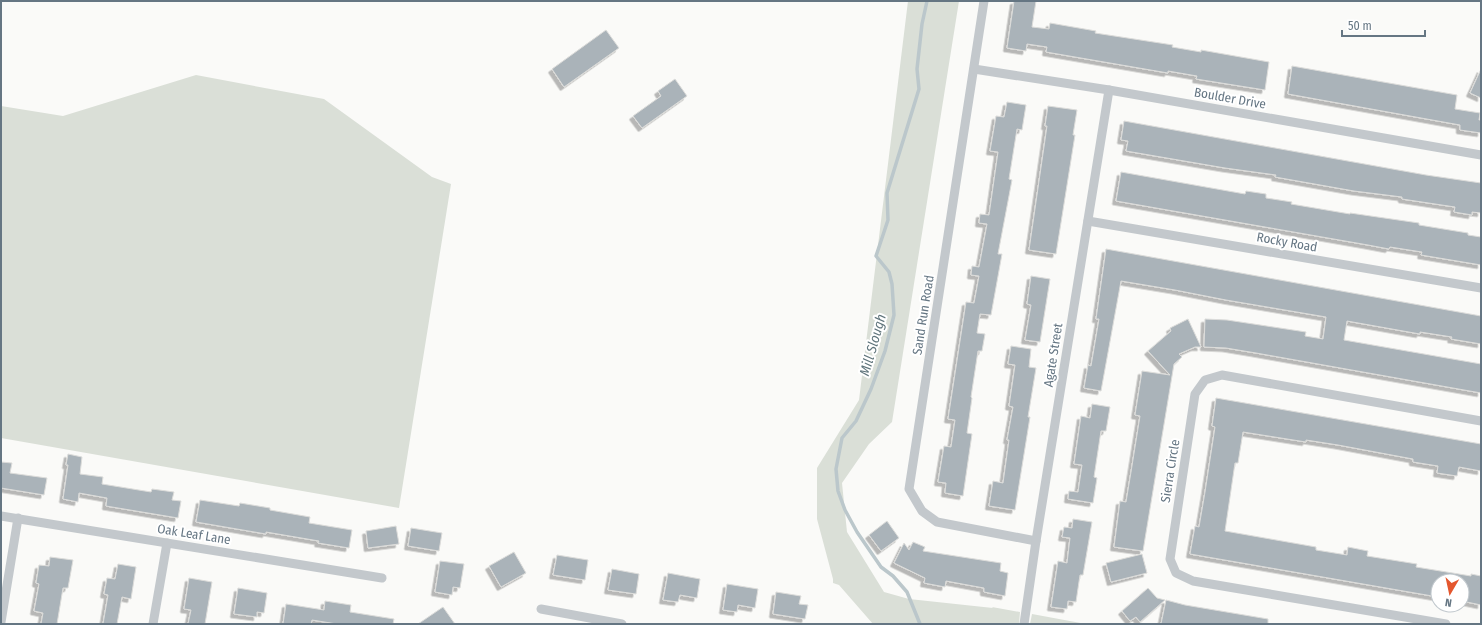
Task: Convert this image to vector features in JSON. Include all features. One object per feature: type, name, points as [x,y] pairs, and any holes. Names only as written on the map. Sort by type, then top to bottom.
[{"type":"street","name":"Sand Run Road","points":[[984,1],[909,489],[922,511],[937,522],[1036,541]]},
{"type":"street","name":"Boulder Drive","points":[[974,69],[1109,90],[1481,155]]},
{"type":"street","name":"Agate Street","points":[[1024,624],[1109,90]]},
{"type":"street","name":"Rocky Road","points":[[1088,220],[1481,288]]},
{"type":"street","name":"Sierra Circle","points":[[1446,624],[1193,581],[1176,573],[1170,559],[1195,394],[1205,380],[1222,375],[1481,421]]},
{"type":"street","name":"Oak Leaf Lane","points":[[1,516],[382,578]]},
{"type":"street","points":[[1,622],[18,518]]},
{"type":"street","points":[[154,624],[167,543]]},
{"type":"street","points":[[541,609],[606,623],[622,624]]},
{"type":"shaded area","points":[[908,1],[959,1],[892,422],[869,444],[842,483],[847,532],[884,592],[909,599],[993,608],[992,607],[1020,612],[1019,624],[873,624],[839,585],[833,583],[817,519],[817,468],[859,400]]},
{"type":"shaded area","points":[[196,75],[324,99],[432,177],[451,184],[399,508],[1,438],[1,106],[63,116]]},
{"type":"shaded area","points":[[1032,614],[1086,624],[1030,624]]},
{"type":"building","points":[[1014,1],[1036,1],[1032,27],[1049,29],[1050,23],[1096,31],[1095,33],[1173,45],[1172,47],[1201,52],[1201,50],[1269,62],[1265,90],[1196,79],[1197,76],[1168,71],[1168,73],[1046,52],[1047,47],[1027,44],[1026,51],[1007,48]]},
{"type":"building","points":[[606,30],[619,48],[564,87],[552,69]]},
{"type":"building","points":[[1292,66],[1457,95],[1455,109],[1480,113],[1479,120],[1481,120],[1481,133],[1460,130],[1460,125],[1288,94]]},
{"type":"building","points":[[1481,69],[1481,98],[1470,93]]},
{"type":"building","points":[[675,79],[687,96],[642,128],[633,116],[661,96],[658,91]]},
{"type":"building","points":[[1007,102],[1026,105],[1022,130],[1017,129],[1009,179],[1012,180],[998,254],[1002,254],[991,315],[980,314],[977,333],[985,334],[982,351],[978,351],[971,397],[967,433],[972,434],[963,496],[945,493],[946,483],[938,482],[944,446],[951,447],[955,420],[948,419],[966,302],[974,303],[979,276],[971,275],[972,266],[979,267],[987,224],[979,223],[980,214],[989,215],[998,152],[990,151],[996,116],[1004,117]]},
{"type":"building","points":[[1048,106],[1077,110],[1073,135],[1075,135],[1056,254],[1029,250],[1047,126],[1045,126]]},
{"type":"building","points":[[1124,121],[1426,175],[1481,183],[1481,213],[1472,212],[1472,215],[1454,212],[1455,207],[1402,199],[1402,197],[1354,191],[1275,177],[1276,175],[1126,151],[1128,141],[1121,140]]},
{"type":"building","points":[[1121,172],[1245,194],[1246,191],[1266,194],[1266,198],[1292,202],[1291,204],[1350,214],[1419,223],[1419,225],[1468,233],[1468,235],[1481,237],[1481,265],[1421,255],[1422,252],[1390,247],[1389,249],[1116,201]]},
{"type":"building","points":[[1106,249],[1481,316],[1481,344],[1451,339],[1452,337],[1420,332],[1420,334],[1347,321],[1344,340],[1481,364],[1481,393],[1226,348],[1204,347],[1205,319],[1227,320],[1306,332],[1305,336],[1323,339],[1326,317],[1121,281],[1101,391],[1084,388],[1088,365],[1091,366],[1099,319],[1096,319]]},
{"type":"building","points":[[1031,276],[1050,279],[1040,342],[1025,340],[1031,305],[1027,304]]},
{"type":"building","points":[[1188,319],[1201,347],[1195,347],[1179,354],[1182,357],[1174,364],[1143,551],[1114,547],[1120,501],[1126,502],[1140,416],[1135,415],[1142,371],[1170,375],[1148,351],[1171,331],[1170,328]]},
{"type":"building","points":[[1011,346],[1031,349],[1029,367],[1036,368],[1028,417],[1030,417],[1015,510],[989,506],[993,481],[1003,483],[1009,440],[1007,440],[1013,407],[1009,406],[1015,365],[1008,364]]},
{"type":"building","points":[[1216,398],[1481,444],[1481,471],[1459,467],[1457,476],[1437,473],[1438,466],[1413,462],[1413,459],[1338,445],[1306,440],[1306,442],[1243,432],[1238,463],[1235,463],[1225,531],[1316,547],[1316,550],[1347,555],[1348,547],[1368,551],[1367,556],[1417,564],[1416,567],[1453,573],[1430,573],[1430,596],[1190,554],[1195,526],[1199,527],[1215,427],[1212,426]]},
{"type":"building","points":[[1092,404],[1110,407],[1106,431],[1101,431],[1094,477],[1097,478],[1093,503],[1068,499],[1069,491],[1078,492],[1082,465],[1074,464],[1081,416],[1090,418]]},
{"type":"building","points":[[68,454],[82,457],[80,474],[103,477],[102,484],[151,492],[152,489],[174,492],[172,500],[181,501],[178,518],[106,506],[107,498],[79,493],[78,502],[63,499],[68,465],[66,465]]},
{"type":"building","points":[[1,462],[12,463],[10,473],[47,478],[44,495],[1,488]]},
{"type":"building","points":[[200,500],[239,506],[240,503],[270,508],[270,510],[310,517],[309,523],[352,530],[349,548],[318,543],[319,541],[196,522]]},
{"type":"building","points":[[1073,519],[1092,522],[1083,575],[1080,575],[1076,602],[1068,601],[1067,609],[1051,607],[1058,561],[1067,563],[1070,538],[1062,537],[1064,527],[1072,528]]},
{"type":"building","points":[[887,521],[899,538],[881,551],[869,535]]},
{"type":"building","points":[[396,526],[399,544],[368,548],[366,531]]},
{"type":"building","points":[[411,528],[442,533],[439,551],[408,546]]},
{"type":"building","points":[[913,542],[925,547],[923,551],[1001,563],[1000,571],[1008,573],[1005,596],[984,592],[984,588],[946,581],[945,587],[924,583],[925,578],[894,563],[904,543],[909,550]]},
{"type":"building","points":[[514,552],[526,573],[501,587],[489,566]]},
{"type":"building","points":[[1142,554],[1147,573],[1111,582],[1106,563]]},
{"type":"building","points":[[557,555],[588,560],[585,580],[553,575]]},
{"type":"building","points":[[50,557],[73,560],[68,588],[63,588],[57,624],[41,624],[43,613],[34,611],[39,584],[36,583],[39,565],[49,566]]},
{"type":"building","points":[[440,561],[464,564],[460,588],[453,587],[452,595],[435,592]]},
{"type":"building","points":[[118,564],[136,567],[131,599],[122,597],[117,624],[103,624],[108,595],[104,594],[107,578],[115,579]]},
{"type":"building","points":[[612,569],[639,574],[636,594],[608,590]]},
{"type":"building","points":[[668,573],[700,579],[697,598],[680,595],[678,602],[663,600]]},
{"type":"building","points":[[1471,574],[1481,576],[1481,605],[1470,603]]},
{"type":"building","points":[[189,578],[212,582],[205,624],[188,624],[191,610],[184,609]]},
{"type":"building","points":[[727,584],[758,589],[755,608],[738,605],[737,612],[723,610]]},
{"type":"building","points":[[238,588],[267,593],[264,613],[257,612],[257,617],[234,614]]},
{"type":"building","points":[[1148,588],[1157,598],[1165,600],[1140,622],[1136,617],[1130,621],[1122,611]]},
{"type":"building","points":[[776,592],[801,596],[799,604],[808,605],[805,619],[773,614]]},
{"type":"building","points":[[1166,600],[1185,605],[1268,619],[1268,624],[1161,624]]},
{"type":"building","points":[[325,601],[351,605],[350,612],[394,619],[393,624],[337,624],[312,620],[311,624],[283,624],[286,604],[324,610]]},
{"type":"building","points":[[443,607],[455,624],[418,624]]},
{"type":"waterway","name":"Mill Slough","points":[[920,624],[907,592],[893,576],[881,567],[857,532],[845,510],[838,491],[836,469],[842,438],[856,421],[871,389],[885,351],[894,315],[892,284],[889,272],[876,256],[888,220],[887,193],[919,89],[917,69],[922,24],[927,1]]}]
